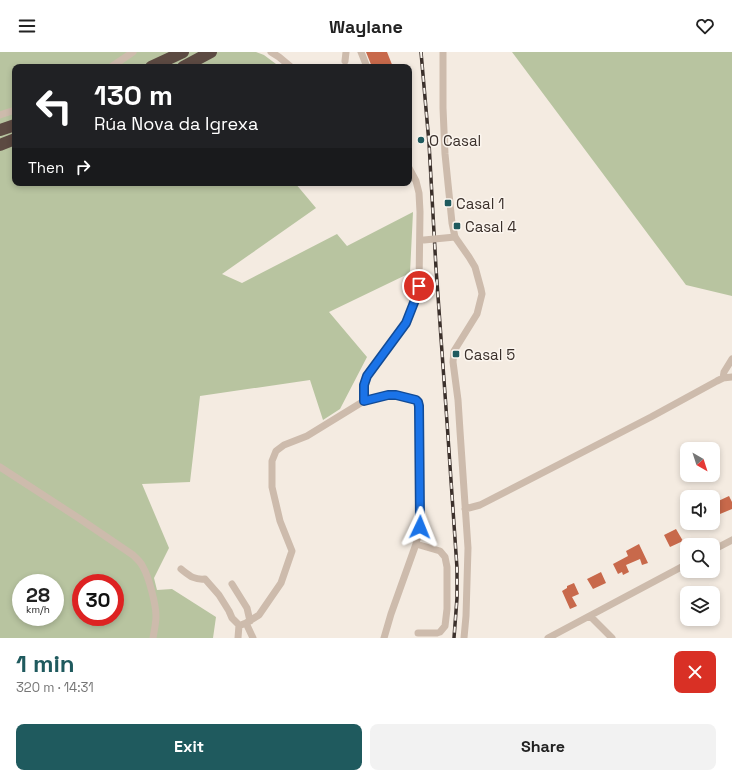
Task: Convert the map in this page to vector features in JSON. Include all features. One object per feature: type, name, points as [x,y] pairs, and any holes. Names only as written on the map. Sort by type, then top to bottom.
[{"type":"highway","points":[[157,64],[183,52]]},
{"type":"highway","points":[[189,64],[208,54]]},
{"type":"highway","points":[[0,130],[12,126]]},
{"type":"highway","points":[[0,145],[12,140]]},
{"type":"street","points":[[116,64],[134,52]]},
{"type":"street","points":[[271,52],[287,64]]},
{"type":"street","points":[[345,61],[346,52]]},
{"type":"street","points":[[361,52],[366,64]]},
{"type":"street","points":[[444,52],[443,108],[445,154],[454,237],[475,267],[482,294],[477,314],[454,351],[453,362],[460,423],[468,548],[464,638]]},
{"type":"street","points":[[0,115],[12,111]]},
{"type":"street","points":[[364,401],[364,385],[367,376],[406,323],[419,286],[422,240],[420,193],[412,174]]},
{"type":"street","points":[[422,240],[454,237]]},
{"type":"street","points":[[724,378],[724,372],[732,359]]},
{"type":"street","points":[[465,509],[480,505],[724,378],[732,377]]},
{"type":"street","points":[[245,623],[260,615],[281,583],[292,551],[280,521],[272,487],[272,461],[274,453],[284,444],[308,436],[364,401],[388,395],[396,395],[416,400],[419,406],[420,519],[416,544],[384,638]]},
{"type":"street","points":[[0,467],[80,519],[138,560],[146,571],[155,605],[156,625],[153,638]]},
{"type":"street","points":[[720,546],[732,540]]},
{"type":"street","points":[[416,544],[440,551],[445,557],[448,567],[445,626],[440,632],[437,633],[418,633]]},
{"type":"street","points":[[548,638],[680,568]]},
{"type":"street","points":[[181,569],[190,577],[198,580],[205,579],[219,595],[232,618],[245,623],[253,638]]},
{"type":"street","points":[[232,584],[247,608],[245,623],[238,638]]},
{"type":"street","points":[[590,616],[612,638]]},
{"type":"green space","points":[[0,52],[256,52],[264,55],[276,64],[12,64],[12,186],[298,186],[316,208],[222,274],[242,283],[337,234],[347,246],[413,212],[410,273],[329,312],[367,357],[340,409],[323,420],[310,380],[200,396],[190,482],[142,484],[169,548],[154,578],[157,590],[172,589],[216,617],[213,638],[0,638]]},
{"type":"green space","points":[[512,52],[732,52],[732,296],[686,285]]},
{"type":"building","points":[[366,52],[387,52],[392,64],[371,64]]},
{"type":"building","points":[[729,496],[732,502],[732,509],[720,514],[720,500]]},
{"type":"building","points":[[676,529],[681,538],[680,538],[680,542],[670,547],[664,535]]},
{"type":"building","points":[[639,544],[648,563],[642,565],[640,559],[626,565],[629,572],[623,575],[622,572],[618,574],[613,564],[628,556],[626,551]]},
{"type":"building","points":[[601,572],[606,583],[593,589],[587,579]]},
{"type":"building","points":[[574,583],[579,594],[572,597],[577,606],[570,609],[562,591],[567,588],[567,586]]},
{"type":"railway","points":[[421,52],[429,143],[436,268],[457,568],[457,598],[454,638]]},
{"type":"place","name":"O Casal","points":[[421,140]]},
{"type":"place","name":"Casal 1","points":[[448,203]]},
{"type":"place","name":"Casal 4","points":[[457,226]]},
{"type":"place","name":"Casal 5","points":[[456,354]]},
{"type":"route","points":[[419,286],[406,323],[367,376],[364,385],[364,401],[388,395],[396,395],[416,400],[418,402],[420,527]]}]
